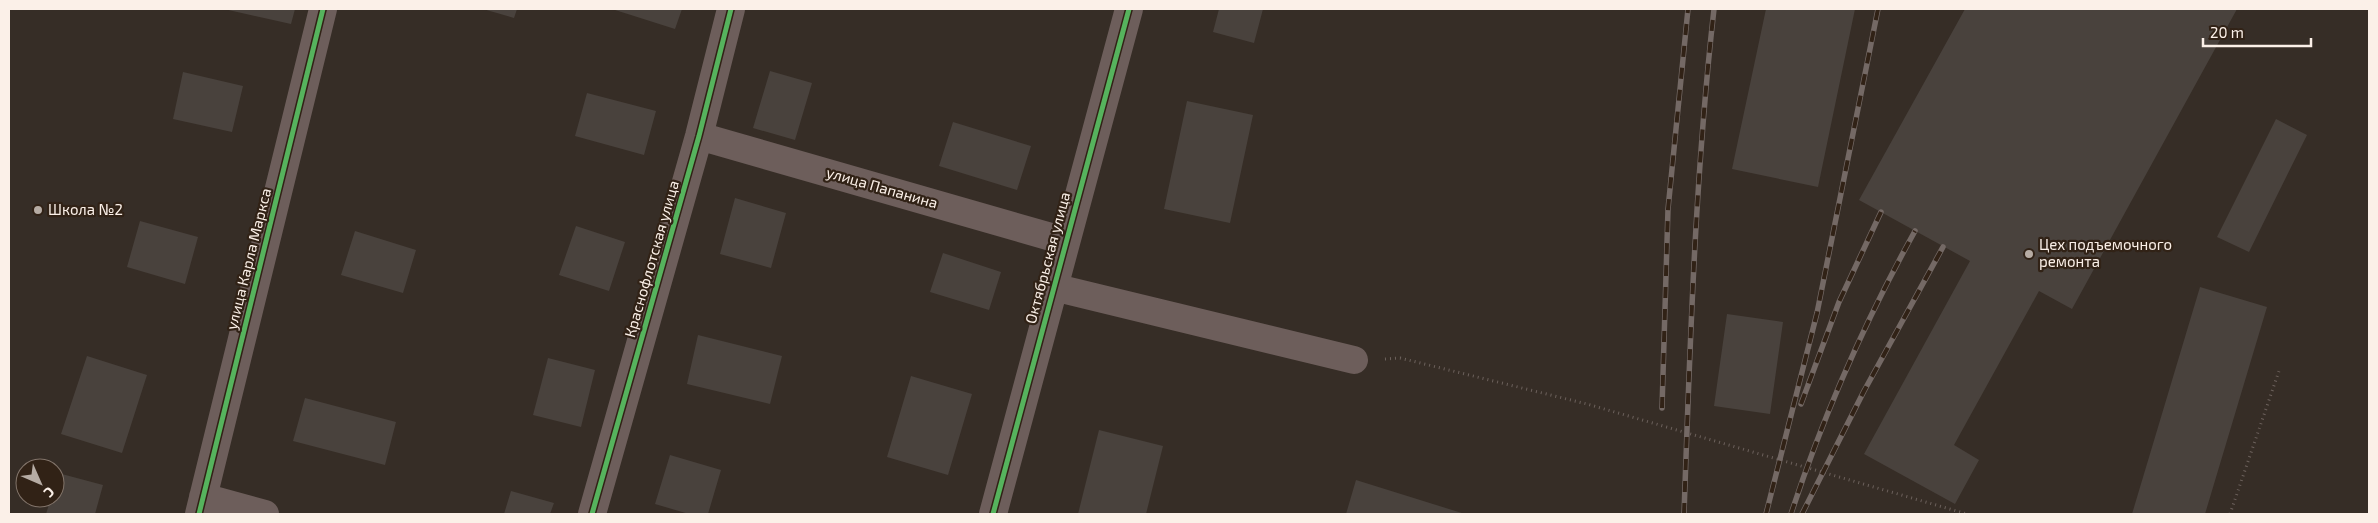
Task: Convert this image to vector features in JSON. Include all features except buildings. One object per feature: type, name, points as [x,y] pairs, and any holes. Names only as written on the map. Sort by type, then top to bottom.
[{"type":"street","name":"улица Карла Маркса","points":[[201,506],[323,9]]},
{"type":"street","name":"Краснофлотская улица","points":[[592,514],[700,136],[731,9]]},
{"type":"street","name":"Октябрьская улица","points":[[992,514],[1129,9]]},
{"type":"street","name":"улица Папанина","points":[[700,136],[1065,241]]},
{"type":"street","points":[[1053,287],[1354,360]]},
{"type":"street","points":[[201,506],[265,514]]},
{"type":"path","points":[[1354,360],[1400,358],[1587,404],[1967,514]]},
{"type":"path","points":[[2230,514],[2280,368]]},
{"type":"railway","points":[[1662,408],[1668,209],[1688,9]]},
{"type":"railway","points":[[1684,514],[1698,198],[1714,9]]},
{"type":"railway","points":[[1766,514],[1817,313],[1878,9]]},
{"type":"railway","points":[[1801,404],[1839,302],[1881,212]]},
{"type":"railway","points":[[1791,514],[1803,477],[1846,370],[1879,299],[1915,231]]},
{"type":"railway","points":[[1802,514],[1864,391],[1943,247]]},
{"type":"cycle path","points":[[199,514],[323,9]]},
{"type":"cycle path","points":[[592,514],[699,136],[731,9]]},
{"type":"cycle path","points":[[993,514],[1129,9]]},
{"type":"place","name":"Школа №2","points":[[38,210]]},
{"type":"place","name":"Цех подъемочного ремонта","points":[[2029,254]]}]
